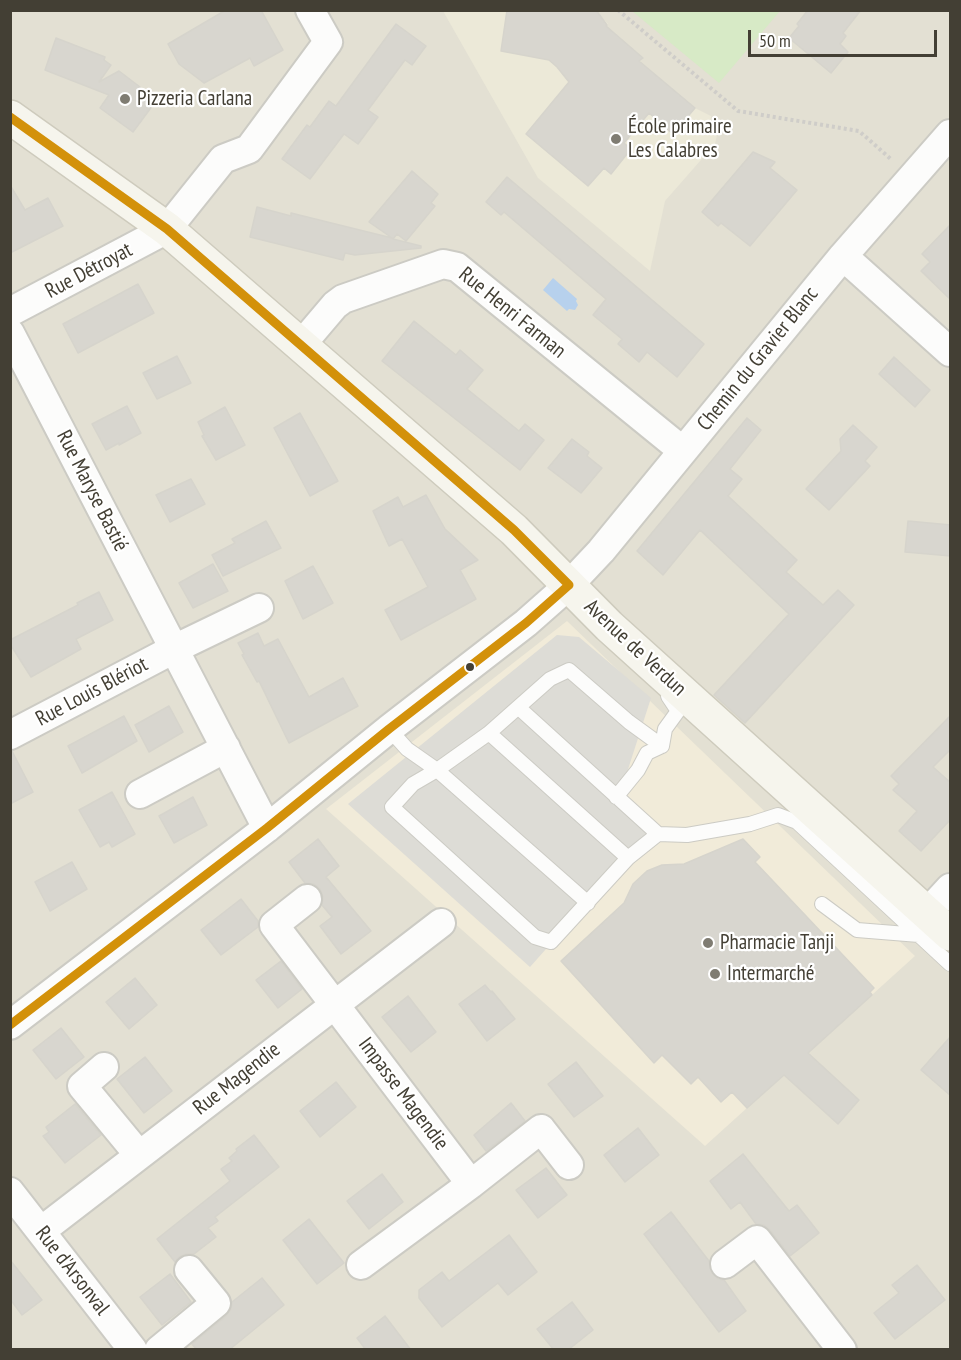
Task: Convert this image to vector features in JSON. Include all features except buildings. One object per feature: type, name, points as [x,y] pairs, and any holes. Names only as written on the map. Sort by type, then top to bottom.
[{"type":"main road","name":"Avenue de Verdun","points":[[10,117],[167,229],[514,530],[593,611],[932,927]]},
{"type":"street","points":[[167,229],[223,159],[249,149],[328,42],[310,10]]},
{"type":"street","name":"Chemin du Gravier Blanc","points":[[10,1025],[267,828],[389,729],[526,623],[568,585],[601,551],[843,256],[951,134]]},
{"type":"street","name":"Rue Détroyat","points":[[10,312],[167,229]]},
{"type":"street","points":[[843,256],[951,352]]},
{"type":"street","name":"Rue Henri Farman","points":[[301,345],[334,305],[343,298],[443,264],[457,267],[683,451]]},
{"type":"street","name":"Rue Maryse Bastié","points":[[10,333],[267,828]]},
{"type":"street","points":[[174,649],[259,609]]},
{"type":"street","name":"Rue Louis Blériot","points":[[10,735],[174,649]]},
{"type":"street","points":[[140,794],[226,748]]},
{"type":"street","points":[[932,927],[951,888]]},
{"type":"street","points":[[308,899],[274,925],[336,1004]]},
{"type":"street","name":"Rue Magendie","points":[[41,1231],[441,922]]},
{"type":"street","name":"Impasse Magendie","points":[[336,1004],[471,1184]]},
{"type":"street","points":[[104,1067],[82,1086],[139,1155]]},
{"type":"street","points":[[361,1265],[541,1129],[569,1165]]},
{"type":"street","name":"Rue d'Arsonval","points":[[10,1192],[133,1350]]},
{"type":"street","points":[[725,1264],[757,1240],[842,1350]]},
{"type":"street","points":[[159,1350],[216,1303],[189,1270]]},
{"type":"lane","points":[[634,648],[678,711],[665,729],[662,746]]},
{"type":"lane","points":[[658,834],[628,858],[551,942],[535,937],[392,807],[413,784],[489,733],[550,679],[569,670],[629,722],[662,746]]},
{"type":"lane","points":[[519,708],[658,834],[687,835],[750,824],[778,815],[797,822],[932,927],[951,964]]},
{"type":"lane","points":[[389,729],[407,749],[437,770],[588,903]]},
{"type":"lane","points":[[489,733],[628,858]]},
{"type":"lane","points":[[616,797],[638,770],[647,753],[662,746]]},
{"type":"lane","points":[[822,904],[857,930],[932,927]]},
{"type":"path","points":[[618,10],[738,111],[859,131],[912,178]]},
{"type":"shaded area","points":[[11,11],[950,11],[950,1349],[11,1349]]},
{"type":"shaded area","name":"École primaire Les Calabres","points":[[443,11],[596,11],[608,24],[606,27],[643,58],[640,62],[695,108],[711,116],[709,133],[717,135],[715,144],[665,201],[650,271],[538,178]]},
{"type":"shaded area","points":[[567,621],[915,956],[705,1146],[326,809]]},
{"type":"shaded area","points":[[557,635],[579,637],[651,698],[621,791],[658,833],[608,879],[530,967],[348,804]]},
{"type":"green space","points":[[632,11],[780,11],[719,83]]},
{"type":"water","points":[[553,278],[577,299],[578,305],[575,310],[567,311],[543,290]]},
{"type":"transit line","points":[[10,117],[167,229],[514,530],[569,585]]},
{"type":"transit line","points":[[10,1025],[267,828],[389,729],[526,623],[569,585]]},
{"type":"place","name":"Pizzeria Carlana","points":[[125,99]]},
{"type":"place","name":"École primaire Les Calabres","points":[[616,139]]},
{"type":"place","name":"Pharmacie Tanji","points":[[708,943]]},
{"type":"place","name":"Intermarché","points":[[715,974]]}]
